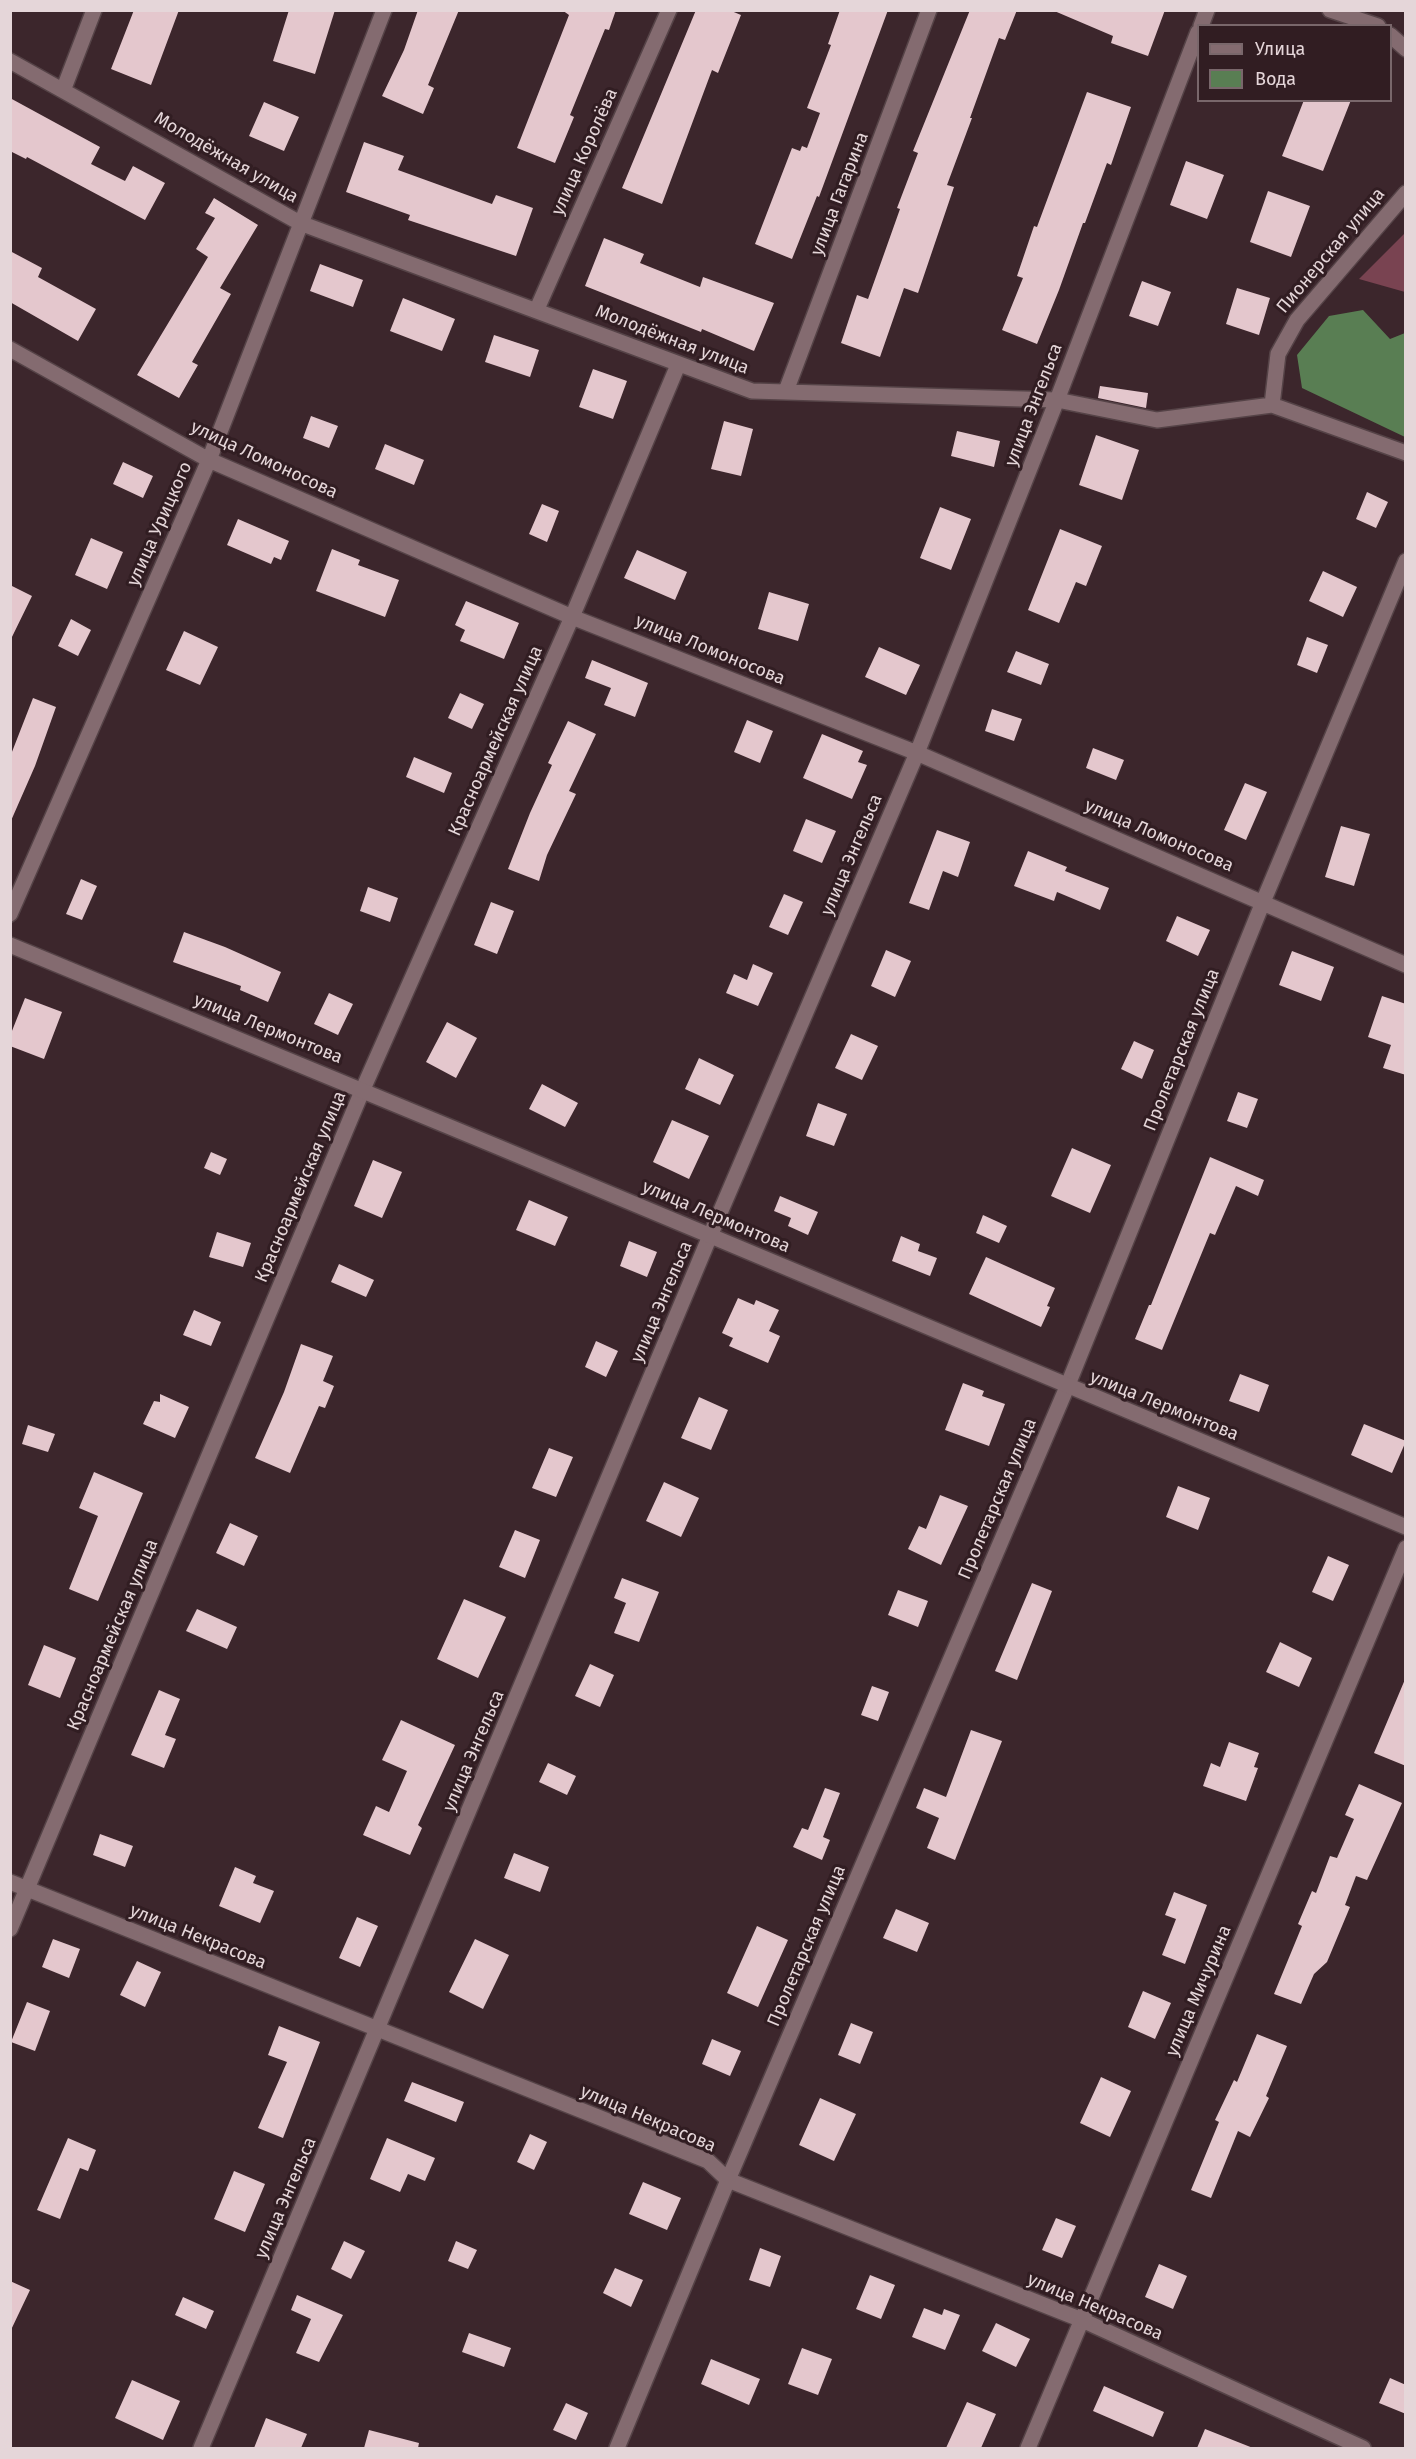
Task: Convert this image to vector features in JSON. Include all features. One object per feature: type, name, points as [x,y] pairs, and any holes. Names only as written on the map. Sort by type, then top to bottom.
[{"type":"street","points":[[64,88],[94,10]]},
{"type":"street","name":"улица Урицкого","points":[[10,914],[209,460],[384,10]]},
{"type":"street","name":"улица Королёва","points":[[537,309],[669,10]]},
{"type":"street","name":"улица Гагарина","points":[[786,391],[929,10]]},
{"type":"street","points":[[1330,10],[1372,24]]},
{"type":"street","name":"улица Энгельса","points":[[201,2448],[710,1236],[917,753],[1057,400],[1197,35]]},
{"type":"street","points":[[1392,37],[1406,49]]},
{"type":"street","name":"Молодёжная улица","points":[[10,61],[64,88],[300,223],[537,309],[678,365],[752,391],[1057,400],[1157,420],[1272,405],[1406,453]]},
{"type":"street","name":"Пионерская улица","points":[[1272,405],[1278,354],[1297,320],[1406,193]]},
{"type":"street","name":"улица Ломоносова","points":[[10,349],[209,460],[572,616],[917,753],[1406,965]]},
{"type":"street","name":"Красноармейская улица","points":[[10,1929],[363,1089],[572,616],[678,365]]},
{"type":"street","name":"Пролетарская улица","points":[[617,2448],[728,2180],[1067,1387],[1263,902],[1406,561]]},
{"type":"street","name":"улица Лермонтова","points":[[10,945],[363,1089],[1067,1387],[1406,1527]]},
{"type":"street","name":"улица Мичурина","points":[[1028,2448],[1406,1548]]},
{"type":"street","name":"улица Некрасова","points":[[10,1882],[708,2162],[728,2180],[1082,2320],[1363,2448]]},
{"type":"shaded area","points":[[1405,233],[1405,292],[1359,279]]},
{"type":"water","points":[[1363,310],[1390,339],[1405,333],[1405,437],[1302,388],[1297,355],[1329,316]]},
{"type":"building","points":[[134,10],[179,10],[151,85],[111,69]]},
{"type":"building","points":[[289,10],[335,10],[315,74],[273,61]]},
{"type":"building","points":[[418,10],[459,10],[428,85],[434,88],[423,114],[382,96],[404,50]]},
{"type":"building","points":[[562,10],[616,10],[609,30],[605,29],[570,115],[574,117],[555,163],[517,148],[569,15]]},
{"type":"building","points":[[696,10],[729,10],[741,15],[718,73],[712,70],[662,204],[622,188]]},
{"type":"building","points":[[840,10],[888,10],[819,197],[817,196],[792,259],[755,244],[792,148],[800,151],[802,146],[807,148],[820,113],[807,108],[831,45],[828,44]]},
{"type":"building","points":[[970,10],[1017,10],[1005,40],[999,38],[970,118],[972,118],[947,185],[954,187],[918,293],[904,288],[880,357],[841,343],[857,295],[868,299],[900,209],[897,208],[918,153],[913,151]]},
{"type":"building","points":[[1052,10],[1165,10],[1148,56],[1111,43],[1113,36]]},
{"type":"building","points":[[1087,92],[1131,107],[1111,165],[1107,163],[1037,344],[1002,330],[1023,278],[1017,276],[1034,226],[1037,227]]},
{"type":"building","points":[[10,98],[100,147],[91,164],[125,181],[133,166],[165,183],[145,220],[27,157],[26,159],[10,151]]},
{"type":"building","points":[[264,102],[299,117],[284,151],[249,136]]},
{"type":"building","points":[[1303,102],[1350,102],[1323,171],[1282,156]]},
{"type":"building","points":[[364,142],[404,156],[398,170],[492,204],[496,195],[533,208],[516,256],[408,220],[410,215],[346,192]]},
{"type":"building","points":[[1186,161],[1224,175],[1207,219],[1170,205]]},
{"type":"building","points":[[1268,191],[1310,206],[1291,257],[1250,242]]},
{"type":"building","points":[[214,198],[258,225],[220,288],[231,294],[192,362],[198,365],[179,398],[137,375],[208,257],[196,249],[215,218],[205,213]]},
{"type":"building","points":[[604,238],[644,254],[640,263],[700,287],[703,277],[774,303],[754,351],[702,329],[701,332],[585,286]]},
{"type":"building","points":[[10,251],[42,268],[38,277],[96,309],[78,341],[10,302]]},
{"type":"building","points":[[320,264],[363,280],[353,307],[310,291]]},
{"type":"building","points":[[1142,281],[1171,292],[1158,326],[1129,316]]},
{"type":"building","points":[[1237,288],[1270,298],[1259,335],[1226,324]]},
{"type":"building","points":[[403,298],[455,319],[442,351],[390,331]]},
{"type":"building","points":[[494,335],[539,350],[530,377],[485,362]]},
{"type":"building","points":[[593,369],[627,381],[613,419],[579,407]]},
{"type":"building","points":[[1100,386],[1148,393],[1146,408],[1098,398]]},
{"type":"building","points":[[311,416],[338,426],[329,448],[303,438]]},
{"type":"building","points":[[724,421],[753,429],[741,476],[711,469]]},
{"type":"building","points":[[957,431],[1000,441],[994,467],[951,456]]},
{"type":"building","points":[[1096,435],[1139,450],[1122,500],[1079,485]]},
{"type":"building","points":[[385,444],[424,460],[414,485],[375,469]]},
{"type":"building","points":[[123,462],[153,476],[143,498],[113,484]]},
{"type":"building","points":[[1367,492],[1388,502],[1376,528],[1356,519]]},
{"type":"building","points":[[542,504],[559,511],[547,542],[529,534]]},
{"type":"building","points":[[940,507],[971,519],[951,570],[920,558]]},
{"type":"building","points":[[238,519],[289,541],[281,560],[274,557],[271,564],[227,545]]},
{"type":"building","points":[[1060,529],[1102,546],[1086,586],[1076,582],[1059,623],[1028,610]]},
{"type":"building","points":[[91,538],[123,552],[107,589],[75,575]]},
{"type":"building","points":[[332,549],[360,560],[358,565],[399,580],[385,617],[316,591]]},
{"type":"building","points":[[637,550],[687,572],[675,600],[624,578]]},
{"type":"building","points":[[1323,571],[1357,587],[1343,617],[1309,601]]},
{"type":"building","points":[[10,585],[32,596],[10,641]]},
{"type":"building","points":[[769,592],[809,604],[798,641],[758,629]]},
{"type":"building","points":[[466,601],[519,623],[504,659],[460,641],[465,630],[455,625]]},
{"type":"building","points":[[71,619],[91,630],[78,656],[58,646]]},
{"type":"building","points":[[184,631],[218,647],[200,685],[166,670]]},
{"type":"building","points":[[1307,637],[1328,645],[1317,673],[1297,665]]},
{"type":"building","points":[[879,647],[920,665],[906,695],[865,677]]},
{"type":"building","points":[[1016,651],[1049,664],[1041,685],[1007,672]]},
{"type":"building","points":[[592,660],[648,683],[635,717],[604,705],[611,688],[585,678]]},
{"type":"building","points":[[460,693],[484,704],[472,729],[448,718]]},
{"type":"building","points":[[33,698],[56,707],[35,766],[10,823],[10,757]]},
{"type":"building","points":[[992,709],[1022,719],[1014,741],[985,731]]},
{"type":"building","points":[[747,720],[773,731],[760,763],[734,752]]},
{"type":"building","points":[[568,721],[596,734],[569,791],[576,794],[547,855],[539,881],[508,869],[552,765],[548,763]]},
{"type":"building","points":[[822,734],[863,751],[858,762],[867,765],[852,799],[803,778]]},
{"type":"building","points":[[1093,748],[1124,760],[1116,780],[1086,768]]},
{"type":"building","points":[[414,757],[452,773],[444,793],[406,777]]},
{"type":"building","points":[[1245,783],[1267,792],[1246,840],[1224,830]]},
{"type":"building","points":[[806,819],[836,831],[822,863],[793,851]]},
{"type":"building","points":[[1341,826],[1370,834],[1354,886],[1325,877]]},
{"type":"building","points":[[937,830],[970,842],[958,877],[943,871],[929,910],[909,903]]},
{"type":"building","points":[[1028,851],[1067,867],[1065,871],[1109,888],[1100,910],[1057,892],[1054,901],[1014,886]]},
{"type":"building","points":[[81,879],[97,886],[82,920],[66,914]]},
{"type":"building","points":[[368,887],[398,898],[390,922],[360,911]]},
{"type":"building","points":[[784,894],[803,902],[788,935],[769,927]]},
{"type":"building","points":[[491,902],[514,911],[497,954],[474,945]]},
{"type":"building","points":[[1177,916],[1210,930],[1198,956],[1166,941]]},
{"type":"building","points":[[184,932],[281,972],[268,1002],[240,990],[241,986],[173,962]]},
{"type":"building","points":[[886,950],[911,961],[895,997],[871,986]]},
{"type":"building","points":[[1292,951],[1334,967],[1321,1001],[1279,985]]},
{"type":"building","points":[[753,964],[773,973],[758,1006],[726,993],[734,974],[747,980]]},
{"type":"building","points":[[329,993],[353,1004],[338,1035],[314,1024]]},
{"type":"building","points":[[1382,996],[1406,1004],[1406,1075],[1383,1068],[1391,1045],[1368,1037]]},
{"type":"building","points":[[25,998],[62,1012],[44,1059],[10,1046],[10,1036]]},
{"type":"building","points":[[447,1022],[477,1038],[456,1078],[426,1062]]},
{"type":"building","points":[[851,1034],[878,1046],[862,1080],[835,1068]]},
{"type":"building","points":[[1134,1041],[1154,1050],[1142,1079],[1121,1069]]},
{"type":"building","points":[[699,1058],[734,1075],[720,1105],[685,1089]]},
{"type":"building","points":[[542,1084],[578,1103],[565,1127],[529,1109]]},
{"type":"building","points":[[1238,1092],[1258,1099],[1247,1128],[1227,1121]]},
{"type":"building","points":[[818,1103],[847,1114],[834,1146],[806,1136]]},
{"type":"building","points":[[672,1120],[709,1136],[689,1179],[653,1162]]},
{"type":"building","points":[[1072,1148],[1111,1165],[1090,1213],[1051,1196]]},
{"type":"building","points":[[211,1152],[227,1159],[220,1175],[204,1168]]},
{"type":"building","points":[[1210,1157],[1264,1180],[1258,1196],[1236,1186],[1215,1235],[1210,1233],[1162,1350],[1135,1339],[1149,1305],[1151,1305]]},
{"type":"building","points":[[373,1160],[402,1172],[382,1218],[354,1206]]},
{"type":"building","points":[[780,1196],[818,1212],[808,1235],[788,1226],[791,1218],[774,1211]]},
{"type":"building","points":[[529,1200],[568,1217],[555,1246],[516,1230]]},
{"type":"building","points":[[983,1215],[1007,1226],[999,1243],[976,1233]]},
{"type":"building","points":[[217,1232],[251,1243],[243,1267],[209,1257]]},
{"type":"building","points":[[901,1236],[920,1244],[918,1251],[937,1258],[930,1276],[892,1261]]},
{"type":"building","points":[[629,1241],[657,1252],[647,1277],[620,1266]]},
{"type":"building","points":[[986,1257],[1055,1288],[1041,1327],[969,1294]]},
{"type":"building","points":[[339,1264],[374,1280],[366,1297],[331,1282]]},
{"type":"building","points":[[738,1298],[754,1305],[756,1300],[779,1310],[769,1331],[780,1336],[768,1363],[729,1346],[733,1338],[722,1333]]},
{"type":"building","points":[[194,1310],[221,1322],[211,1346],[183,1335]]},
{"type":"building","points":[[596,1341],[618,1351],[606,1377],[585,1367]]},
{"type":"building","points":[[301,1344],[333,1356],[323,1381],[334,1386],[325,1408],[319,1406],[290,1473],[255,1458],[284,1392]]},
{"type":"building","points":[[1240,1374],[1269,1385],[1259,1412],[1229,1401]]},
{"type":"building","points":[[963,1383],[984,1391],[982,1396],[1005,1404],[989,1446],[945,1430]]},
{"type":"building","points":[[160,1394],[189,1407],[175,1438],[143,1424],[154,1401],[160,1402]]},
{"type":"building","points":[[699,1397],[728,1410],[711,1450],[681,1438]]},
{"type":"building","points":[[1364,1424],[1406,1441],[1392,1473],[1351,1455]]},
{"type":"building","points":[[28,1425],[55,1434],[48,1452],[22,1444]]},
{"type":"building","points":[[549,1448],[573,1457],[556,1497],[532,1488]]},
{"type":"building","points":[[94,1472],[143,1493],[98,1601],[69,1589],[98,1516],[79,1508]]},
{"type":"building","points":[[664,1482],[699,1498],[681,1537],[646,1521]]},
{"type":"building","points":[[1178,1486],[1210,1498],[1198,1530],[1166,1517]]},
{"type":"building","points":[[940,1495],[968,1506],[941,1565],[908,1549],[919,1526],[926,1529]]},
{"type":"building","points":[[230,1523],[258,1536],[244,1566],[216,1553]]},
{"type":"building","points":[[515,1530],[540,1540],[525,1578],[499,1567]]},
{"type":"building","points":[[1328,1556],[1349,1565],[1333,1601],[1312,1592]]},
{"type":"building","points":[[622,1578],[659,1592],[639,1642],[614,1633],[626,1603],[614,1598]]},
{"type":"building","points":[[1032,1583],[1052,1591],[1017,1680],[995,1671]]},
{"type":"building","points":[[898,1590],[928,1601],[918,1627],[888,1615]]},
{"type":"building","points":[[464,1599],[506,1617],[478,1678],[437,1659]]},
{"type":"building","points":[[197,1609],[237,1627],[227,1649],[186,1631]]},
{"type":"building","points":[[1280,1642],[1312,1658],[1299,1687],[1266,1672]]},
{"type":"building","points":[[44,1645],[76,1658],[60,1698],[28,1685]]},
{"type":"building","points":[[590,1664],[614,1675],[600,1707],[575,1696]]},
{"type":"building","points":[[1406,1677],[1406,1766],[1374,1753]]},
{"type":"building","points":[[872,1686],[889,1692],[878,1721],[861,1715]]},
{"type":"building","points":[[159,1690],[180,1699],[165,1735],[176,1739],[164,1768],[131,1755]]},
{"type":"building","points":[[401,1720],[455,1745],[418,1825],[422,1828],[410,1855],[363,1835],[376,1806],[389,1812],[407,1771],[382,1760]]},
{"type":"building","points":[[971,1730],[1002,1741],[955,1860],[927,1848],[939,1818],[916,1808],[924,1788],[946,1797]]},
{"type":"building","points":[[1229,1742],[1259,1753],[1254,1767],[1258,1768],[1246,1801],[1203,1786],[1211,1763],[1220,1767]]},
{"type":"building","points":[[548,1763],[576,1776],[567,1795],[539,1782]]},
{"type":"building","points":[[1359,1784],[1402,1803],[1367,1880],[1356,1876],[1345,1905],[1350,1907],[1327,1962],[1314,1974],[1301,2004],[1274,1994],[1302,1926],[1298,1924],[1312,1891],[1316,1893],[1330,1856],[1337,1858],[1354,1819],[1345,1815]]},
{"type":"building","points":[[825,1788],[840,1793],[823,1837],[830,1840],[822,1860],[793,1847],[802,1828],[808,1830]]},
{"type":"building","points":[[100,1834],[133,1846],[125,1867],[93,1855]]},
{"type":"building","points":[[514,1853],[549,1867],[540,1892],[504,1878]]},
{"type":"building","points":[[235,1867],[256,1876],[253,1883],[274,1891],[260,1923],[219,1906]]},
{"type":"building","points":[[1174,1892],[1207,1905],[1185,1964],[1162,1955],[1176,1919],[1165,1915]]},
{"type":"building","points":[[896,1909],[929,1923],[917,1952],[883,1938]]},
{"type":"building","points":[[357,1917],[378,1926],[360,1967],[339,1958]]},
{"type":"building","points":[[757,1926],[788,1940],[758,2007],[727,1993]]},
{"type":"building","points":[[53,1939],[80,1949],[69,1978],[42,1967]]},
{"type":"building","points":[[475,1939],[509,1955],[483,2009],[449,1992]]},
{"type":"building","points":[[137,1961],[161,1972],[145,2007],[120,1995]]},
{"type":"building","points":[[1143,1991],[1171,2003],[1155,2039],[1128,2027]]},
{"type":"building","points":[[27,2002],[50,2011],[35,2051],[11,2042]]},
{"type":"building","points":[[851,2023],[873,2032],[860,2064],[838,2055]]},
{"type":"building","points":[[279,2026],[320,2042],[283,2138],[258,2128],[287,2062],[268,2055]]},
{"type":"building","points":[[1257,2034],[1287,2046],[1266,2096],[1269,2098],[1250,2137],[1238,2131],[1211,2198],[1191,2190],[1219,2122],[1215,2120],[1234,2080],[1237,2082]]},
{"type":"building","points":[[712,2039],[741,2051],[730,2076],[702,2064]]},
{"type":"building","points":[[1101,2077],[1131,2091],[1110,2137],[1080,2123]]},
{"type":"building","points":[[412,2082],[464,2102],[456,2122],[404,2101]]},
{"type":"building","points":[[820,2098],[856,2114],[834,2161],[799,2145]]},
{"type":"building","points":[[530,2134],[547,2142],[534,2170],[517,2162]]},
{"type":"building","points":[[68,2138],[96,2150],[88,2171],[80,2168],[60,2219],[37,2210]]},
{"type":"building","points":[[387,2138],[435,2158],[425,2181],[408,2174],[400,2192],[370,2179]]},
{"type":"building","points":[[234,2171],[265,2184],[245,2232],[214,2219]]},
{"type":"building","points":[[643,2182],[681,2198],[667,2230],[629,2214]]},
{"type":"building","points":[[1056,2218],[1076,2226],[1062,2258],[1042,2250]]},
{"type":"building","points":[[344,2241],[365,2251],[351,2279],[331,2269]]},
{"type":"building","points":[[456,2241],[477,2250],[468,2269],[448,2261]]},
{"type":"building","points":[[760,2248],[781,2256],[770,2287],[749,2280]]},
{"type":"building","points":[[1159,2264],[1187,2276],[1173,2309],[1145,2297]]},
{"type":"building","points":[[615,2268],[643,2280],[631,2307],[603,2293]]},
{"type":"building","points":[[870,2275],[895,2285],[881,2319],[856,2309]]},
{"type":"building","points":[[10,2281],[30,2290],[10,2332]]},
{"type":"building","points":[[297,2295],[343,2315],[319,2362],[296,2353],[311,2319],[291,2310]]},
{"type":"building","points":[[183,2297],[214,2311],[206,2329],[175,2315]]},
{"type":"building","points":[[924,2308],[942,2315],[944,2309],[960,2315],[945,2350],[912,2337]]},
{"type":"building","points":[[996,2323],[1030,2339],[1016,2367],[982,2351]]},
{"type":"building","points":[[469,2333],[511,2348],[504,2367],[462,2352]]},
{"type":"building","points":[[802,2348],[832,2359],[818,2395],[788,2384]]},
{"type":"building","points":[[711,2359],[760,2379],[749,2405],[701,2384]]},
{"type":"building","points":[[1390,2378],[1406,2385],[1406,2414],[1379,2403]]},
{"type":"building","points":[[132,2380],[180,2401],[163,2440],[115,2418]]},
{"type":"building","points":[[1104,2386],[1164,2412],[1153,2437],[1093,2411]]},
{"type":"building","points":[[967,2402],[996,2414],[981,2448],[946,2448]]},
{"type":"building","points":[[566,2403],[588,2413],[576,2440],[553,2430]]},
{"type":"building","points":[[266,2418],[307,2434],[301,2448],[254,2448]]},
{"type":"building","points":[[1205,2429],[1253,2448],[1197,2448]]},
{"type":"building","points":[[369,2430],[419,2443],[418,2448],[364,2448]]}]
